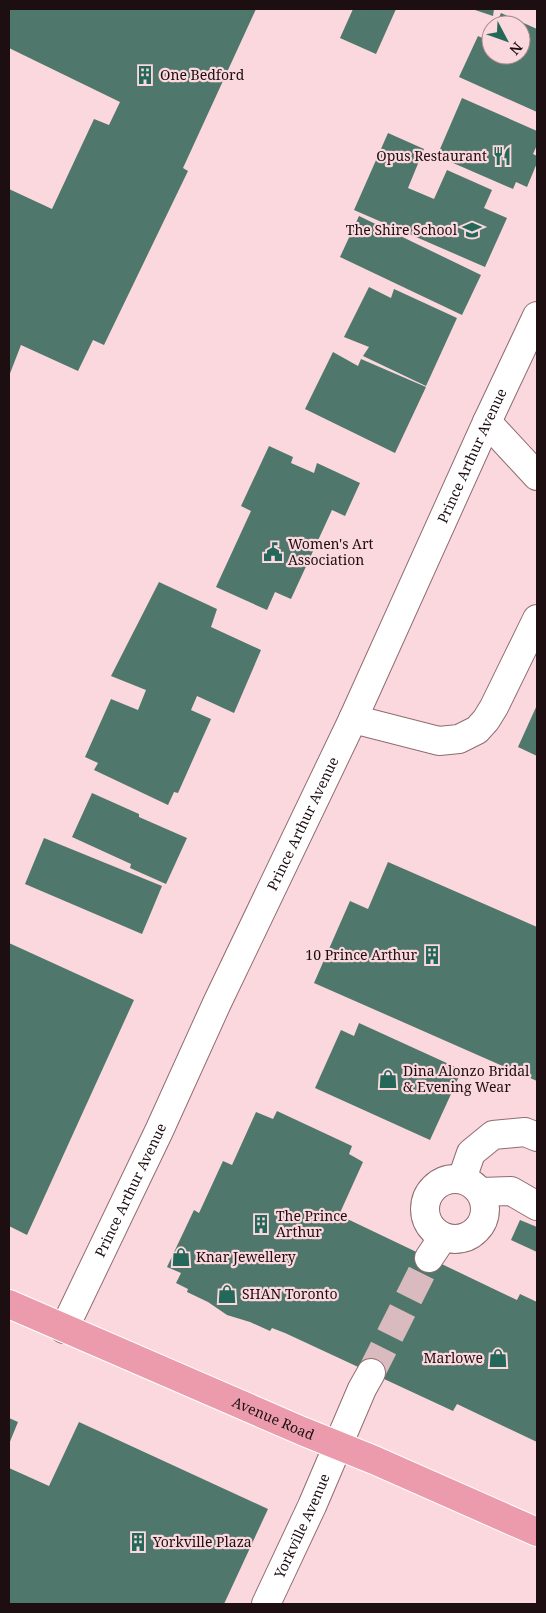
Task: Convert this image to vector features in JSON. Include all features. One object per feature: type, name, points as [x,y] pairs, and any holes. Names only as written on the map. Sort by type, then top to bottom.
[{"type":"main road","name":"Avenue Road","points":[[9,1304],[537,1532]]},
{"type":"street","name":"Prince Arthur Avenue","points":[[64,1329],[353,718],[537,316]]},
{"type":"street","points":[[487,422],[537,476]]},
{"type":"street","points":[[353,718],[439,741],[459,739],[477,730],[494,707],[537,619]]},
{"type":"street","points":[[537,1138],[525,1132],[493,1135],[471,1153],[471,1186],[485,1200],[486,1210],[484,1220],[479,1229],[472,1235],[453,1240],[436,1248],[434,1232],[428,1224],[425,1215],[428,1195],[442,1181],[452,1178],[471,1186],[511,1191],[537,1206]]},
{"type":"street","name":"Yorkville Avenue","points":[[266,1604],[312,1506],[362,1388],[372,1373]]},
{"type":"building","points":[[9,9],[256,9],[183,168],[188,171],[104,345],[93,340],[78,371],[21,345],[9,376],[9,189],[52,209],[94,119],[109,125],[120,102],[9,48]]},
{"type":"building","points":[[353,9],[396,9],[376,54],[340,38]]},
{"type":"building","points":[[472,9],[494,9],[493,15]]},
{"type":"building","points":[[531,26],[537,29],[537,112],[459,77],[478,36],[481,37],[481,65],[531,65]]},
{"type":"building","points":[[462,98],[537,131],[537,145],[533,154],[537,156],[537,163],[527,187],[516,182],[513,189],[437,156]]},
{"type":"building","points":[[388,133],[424,149],[408,188],[434,199],[447,170],[492,190],[484,208],[507,218],[485,267],[354,210]]},
{"type":"building","points":[[359,216],[481,275],[462,315],[340,257]]},
{"type":"building","points":[[369,287],[391,298],[394,289],[457,318],[426,386],[363,356],[369,347],[344,337]]},
{"type":"building","points":[[333,352],[358,366],[361,359],[426,387],[395,453],[305,409]]},
{"type":"building","name":"Women's Art Association","points":[[269,446],[293,457],[291,463],[314,473],[317,463],[360,483],[345,516],[332,510],[291,599],[275,592],[267,610],[216,587],[251,511],[241,506]]},
{"type":"building","points":[[159,582],[217,609],[211,627],[261,650],[234,713],[197,696],[191,710],[211,719],[178,793],[174,792],[168,805],[94,770],[98,763],[85,757],[111,699],[138,710],[146,690],[111,676]]},
{"type":"building","points":[[537,705],[537,756],[518,747]]},
{"type":"building","points":[[92,793],[139,814],[139,817],[187,838],[166,884],[130,868],[131,864],[72,837]]},
{"type":"building","points":[[44,838],[162,886],[142,934],[25,884]]},
{"type":"building","name":"10 Prince Arthur","points":[[388,862],[537,927],[537,1081],[314,983],[350,901],[368,909]]},
{"type":"building","points":[[9,943],[134,1000],[27,1235],[9,1226]]},
{"type":"building","name":"Dina Alonzo Bridal & Evening Wear","points":[[359,1023],[462,1070],[430,1140],[315,1088],[341,1030],[354,1036]]},
{"type":"building","points":[[277,1111],[352,1146],[349,1154],[363,1162],[339,1215],[517,1300],[520,1294],[537,1302],[537,1442],[457,1404],[453,1411],[285,1333],[272,1328],[270,1331],[227,1315],[208,1302],[187,1292],[188,1289],[176,1283],[181,1273],[167,1267],[194,1210],[199,1213],[223,1161],[232,1165],[256,1112],[273,1119]]},
{"type":"building","points":[[520,1220],[537,1227],[537,1252],[511,1240]]},
{"type":"building","points":[[9,1418],[18,1422],[9,1444]]},
{"type":"building","name":"Yorkville Plaza","points":[[79,1422],[268,1509],[224,1604],[9,1604],[9,1468],[49,1486]]},
{"type":"tunnel","points":[[371,1373],[429,1258]]},
{"type":"place","name":"One Bedford","points":[[145,75]]},
{"type":"place","name":"Opus Restaurant","points":[[502,156]]},
{"type":"place","name":"The Shire School","points":[[472,230]]},
{"type":"place","name":"Women's Art Association","points":[[273,552]]},
{"type":"place","name":"10 Prince Arthur","points":[[432,955]]},
{"type":"place","name":"Dina Alonzo Bridal & Evening Wear","points":[[388,1079]]},
{"type":"place","name":"The Prince Arthur","points":[[261,1224]]},
{"type":"place","name":"Knar Jewellery","points":[[181,1257]]},
{"type":"place","name":"SHAN Toronto","points":[[227,1294]]},
{"type":"place","name":"Marlowe","points":[[498,1358]]},
{"type":"place","name":"Yorkville Plaza","points":[[138,1542]]}]
